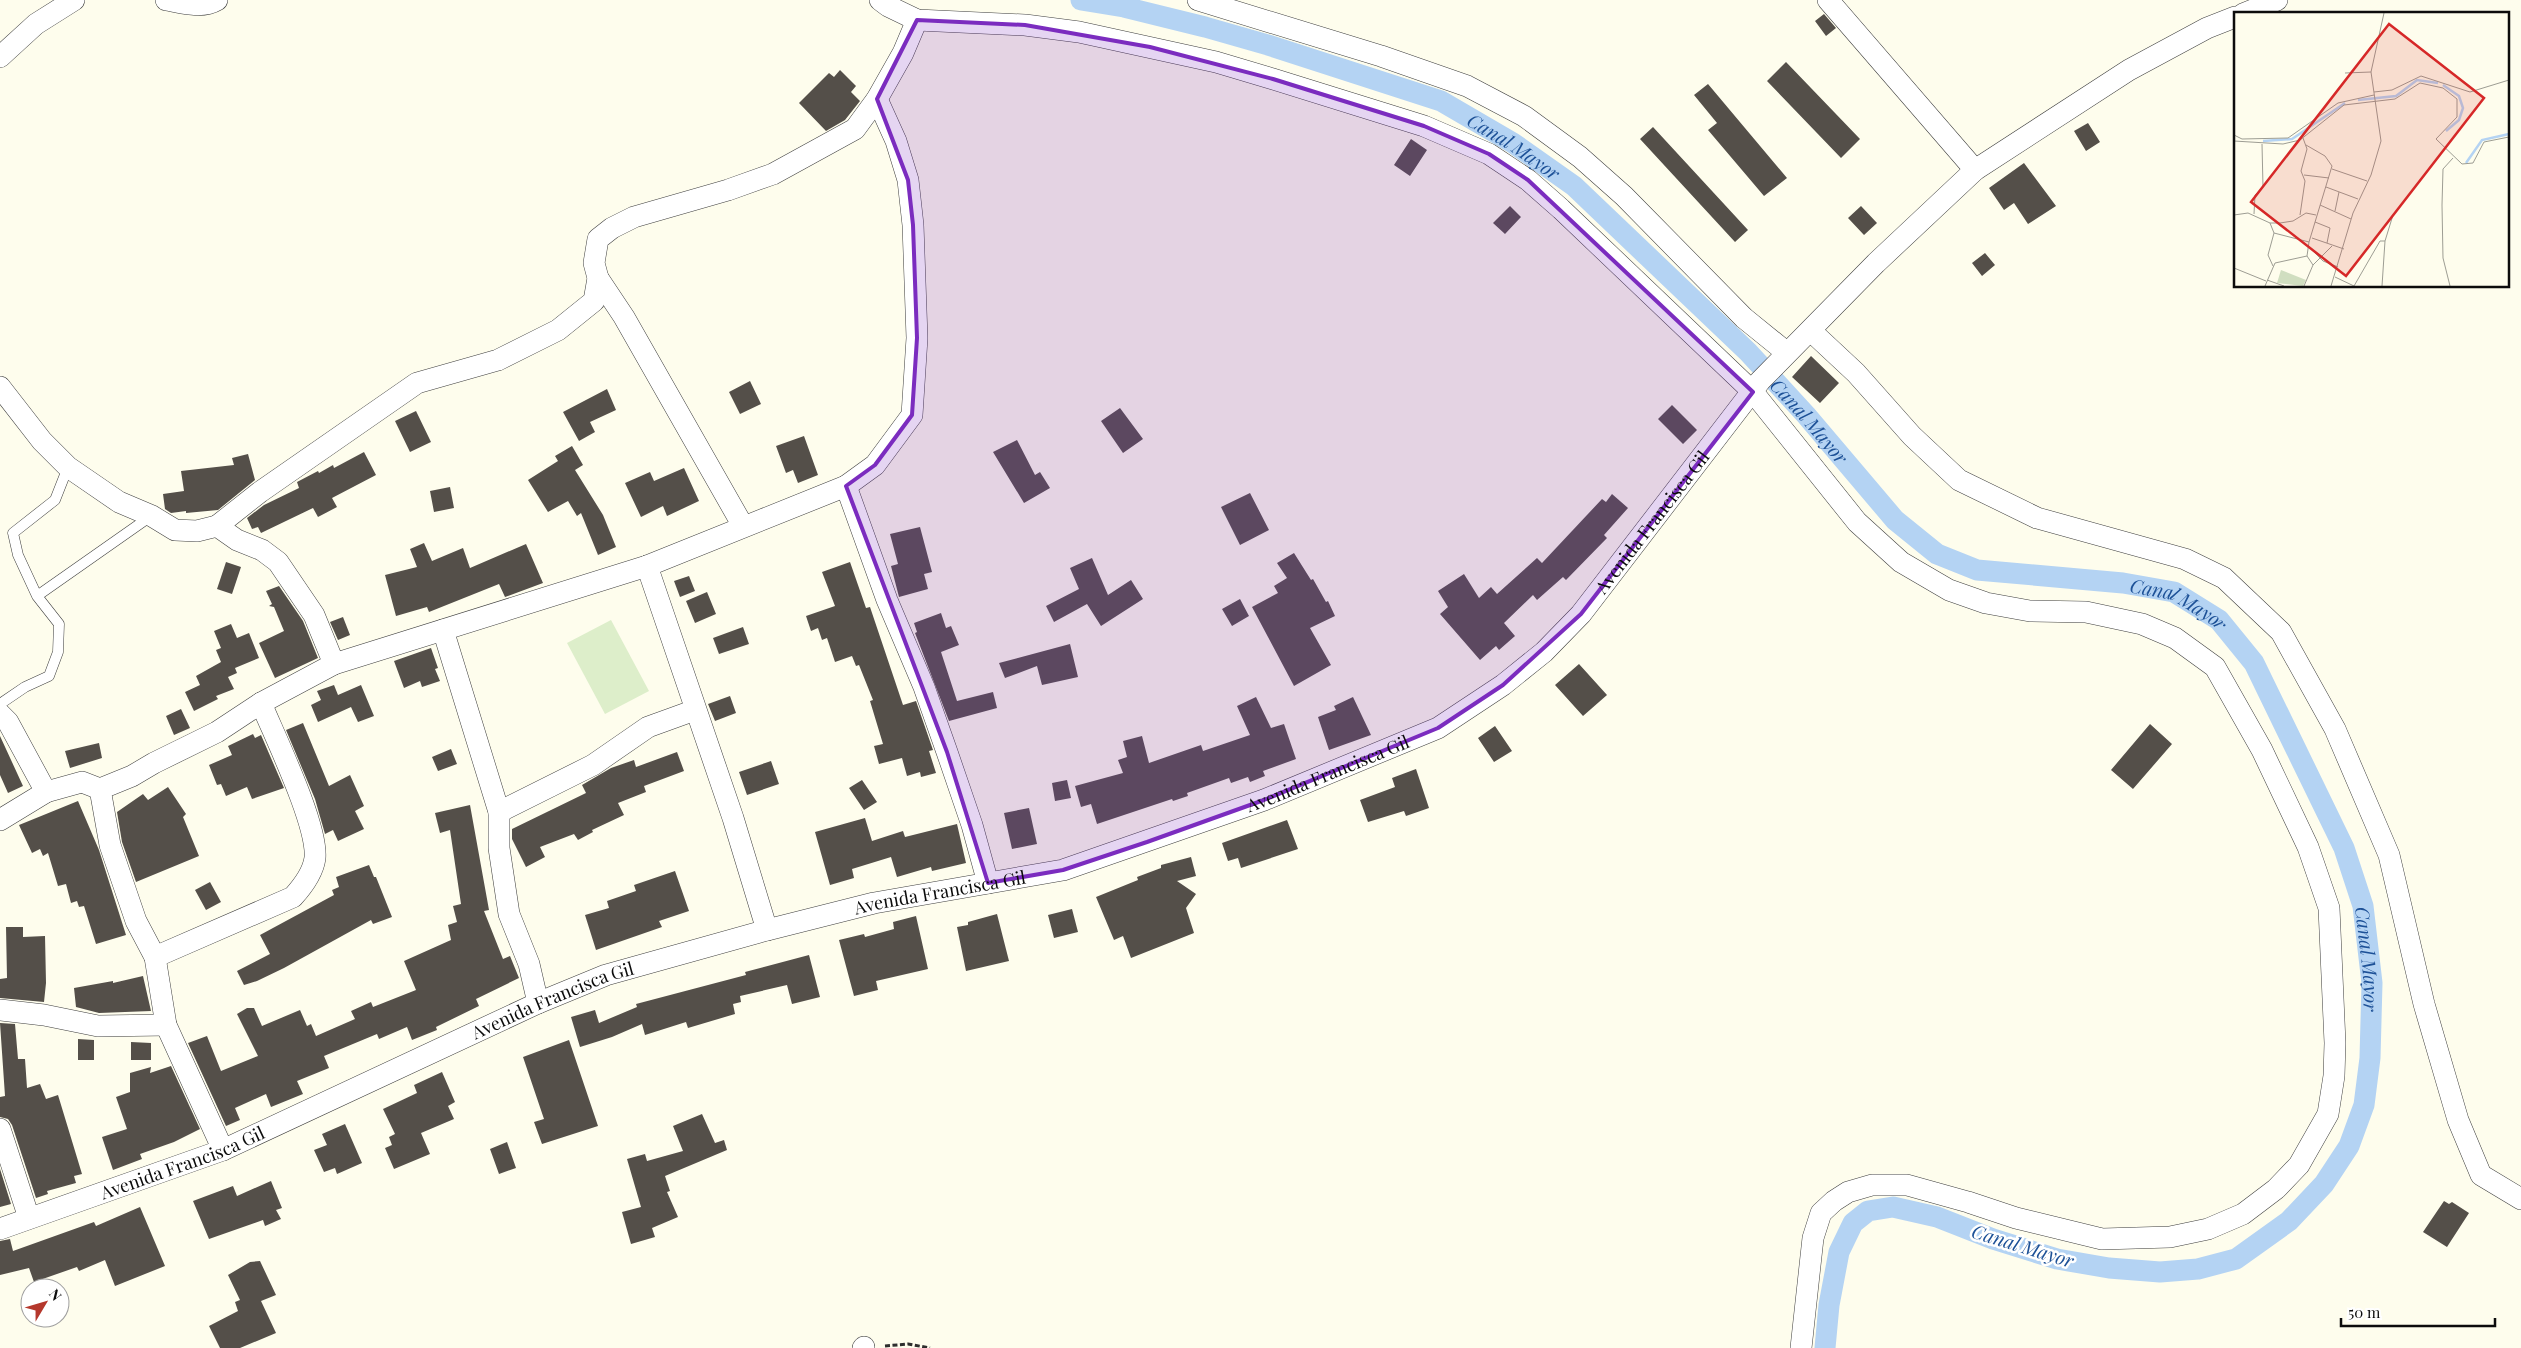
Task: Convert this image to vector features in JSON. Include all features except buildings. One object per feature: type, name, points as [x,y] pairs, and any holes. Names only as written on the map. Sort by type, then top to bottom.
[{"type":"street","points":[[0,57],[36,24],[74,0]]},
{"type":"street","points":[[166,0],[192,5],[211,4],[217,0]]},
{"type":"street","points":[[880,0],[917,20],[1025,25],[1079,32],[1216,62],[1424,126],[1489,154],[1528,180],[1757,386],[1857,522],[1901,562],[1949,590],[1986,603],[2030,611],[2086,612],[2142,624],[2175,638],[2215,667],[2262,750],[2314,864],[2330,908],[2335,1001],[2334,1076],[2328,1114],[2298,1165],[2276,1189],[2242,1214],[2208,1229],[2170,1237],[2102,1239],[2016,1218],[1907,1185],[1872,1185],[1856,1190],[1834,1201],[1821,1213],[1813,1238],[1808,1270],[1801,1348]]},
{"type":"street","points":[[1198,0],[1381,56],[1467,86],[1524,116],[1580,157],[1624,196],[1782,357]]},
{"type":"street","points":[[1828,0],[1975,170]]},
{"type":"street","points":[[2248,12],[2276,0]]},
{"type":"street","name":"Avenida Francisca Gil","points":[[0,1229],[223,1150],[538,1003],[606,975],[767,930],[874,903],[1063,870],[1264,800],[1438,728],[1504,686],[1544,652],[1581,614],[1757,386],[1782,357],[1811,331],[1876,263],[1975,170],[2129,70],[2207,28],[2234,17]]},
{"type":"street","points":[[743,526],[624,317],[598,278],[594,263],[598,239],[612,228],[634,218],[728,190],[773,174],[854,129],[877,99],[903,53],[917,20]]},
{"type":"street","points":[[0,820],[46,792],[82,782],[100,790],[132,776],[217,732],[261,703],[334,664],[647,566],[846,486],[875,465],[912,415],[917,338],[913,225],[908,180],[896,140],[877,99]]},
{"type":"street","points":[[0,387],[42,441],[68,467],[119,502],[152,516],[175,530],[197,531],[217,526],[260,492],[417,383],[498,360],[558,330],[594,301],[598,278]]},
{"type":"street","points":[[1811,331],[1856,373],[1912,436],[1959,480],[2037,518],[2185,559],[2224,578],[2280,632],[2335,729],[2389,855],[2424,1004],[2458,1120],[2481,1175],[2521,1199]]},
{"type":"street","points":[[846,486],[887,600],[924,687],[948,752],[972,824],[988,883]]},
{"type":"street","points":[[217,526],[237,540],[262,550],[278,562],[314,615],[334,664]]},
{"type":"street","points":[[647,566],[733,818],[767,930]]},
{"type":"street","points":[[443,630],[499,812],[499,848],[509,914],[529,964],[538,1003]]},
{"type":"street","points":[[155,957],[293,897],[308,879],[315,857],[309,824],[261,703]]},
{"type":"street","points":[[499,812],[593,765],[648,727],[695,710]]},
{"type":"street","points":[[0,714],[8,722],[46,792]]},
{"type":"street","points":[[100,790],[110,845],[136,921],[155,957],[166,1025],[223,1150]]},
{"type":"street","points":[[0,1010],[44,1015],[98,1026],[166,1025]]},
{"type":"street","points":[[0,1129],[29,1218]]},
{"type":"lane","points":[[0,704],[25,687],[49,676],[58,652],[59,624],[37,596],[18,555],[13,533],[55,500],[68,467]]},
{"type":"lane","points":[[37,596],[152,516]]},
{"type":"path","points":[[863,1348],[908,1344],[930,1348]]},
{"type":"highlighted area","points":[[917,20],[956,20],[1025,25],[1150,47],[1273,79],[1424,126],[1489,154],[1528,180],[1753,392],[1581,614],[1503,685],[1438,728],[1264,800],[1147,842],[1063,870],[988,883],[947,752],[846,486],[875,465],[912,415],[917,338],[913,225],[908,180],[877,99]]},
{"type":"green space","points":[[611,620],[649,691],[605,714],[567,643]]},
{"type":"waterway","name":"Canal Mayor","points":[[1081,0],[1124,7],[1205,27],[1268,45],[1441,101],[1513,143],[1574,186],[1748,352],[1806,415],[1895,520],[1937,554],[1977,570],[2123,583],[2174,592],[2219,620],[2254,663],[2344,848],[2363,906],[2372,983],[2370,1058],[2364,1105],[2349,1146],[2324,1184],[2289,1221],[2236,1259],[2198,1269],[2160,1272],[2109,1268],[2057,1259],[1993,1239],[1937,1217],[1893,1207],[1868,1211],[1853,1223],[1839,1252],[1829,1305],[1825,1348]]}]
